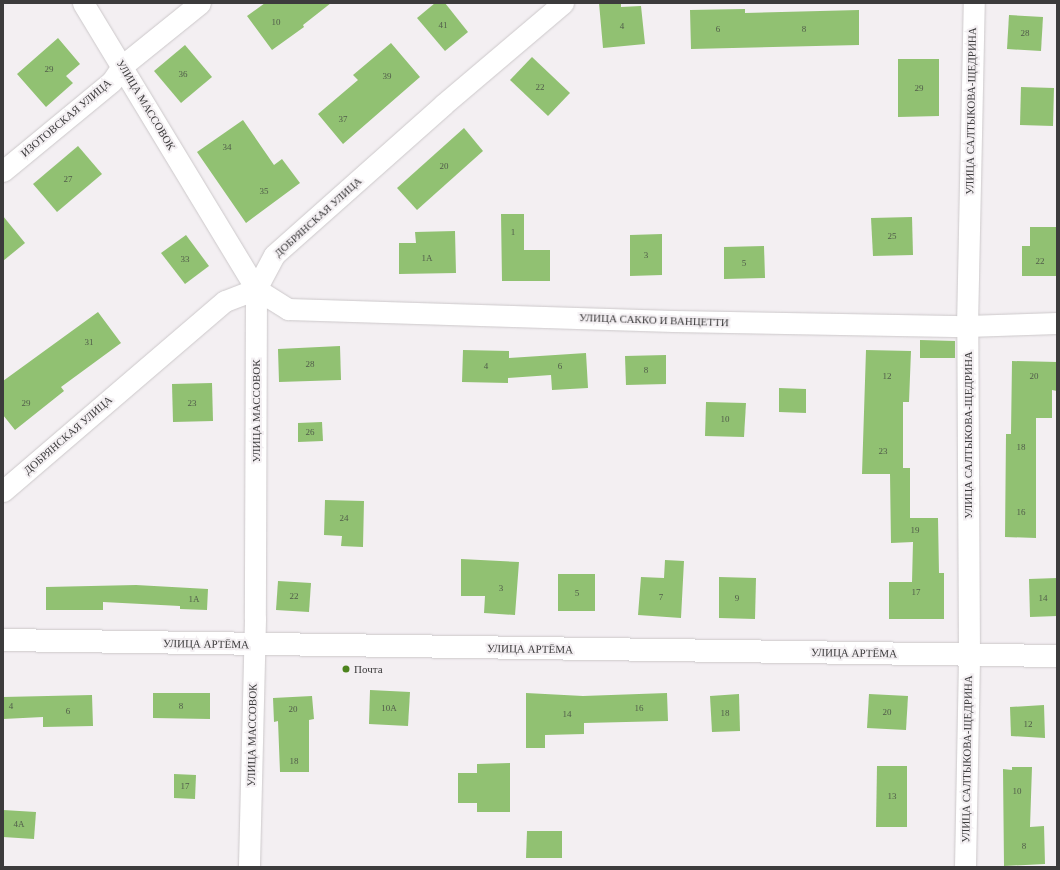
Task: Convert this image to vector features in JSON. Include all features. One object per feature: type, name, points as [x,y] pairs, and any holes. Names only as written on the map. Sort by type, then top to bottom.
[{"type":"street","name":"УЛИЦА МАССОВОК","points":[[83,3],[256,289],[254,645],[249,867]]},
{"type":"street","name":"ИЗОТОВСКАЯ УЛИЦА","points":[[3,171],[112,81],[122,66],[200,3]]},
{"type":"street","name":"ДОБРЯНСКАЯ УЛИЦА","points":[[3,491],[225,301],[256,289],[274,255],[444,104],[563,3]]},
{"type":"street","name":"УЛИЦА САЛТЫКОВА-ЩЕДРИНА","points":[[965,867],[969,655],[967,326],[974,3]]},
{"type":"street","name":"УЛИЦА САККО И ВАНЦЕТТИ","points":[[256,289],[288,309],[673,321],[967,326],[1057,323]]},
{"type":"street","name":"УЛИЦА АРТЁМА","points":[[3,640],[1057,656]]},
{"type":"building","points":[[265,3],[331,3],[303,25],[304,27],[272,50],[247,16]]},
{"type":"building","points":[[435,3],[445,3],[468,32],[445,51],[417,18]]},
{"type":"building","points":[[599,3],[621,3],[621,7],[641,6],[645,44],[603,48]]},
{"type":"building","points":[[745,9],[745,13],[859,10],[859,45],[691,49],[690,10]]},
{"type":"building","points":[[1009,15],[1043,17],[1041,51],[1007,49]]},
{"type":"building","points":[[58,38],[80,64],[66,76],[73,83],[46,107],[17,74]]},
{"type":"building","points":[[391,43],[420,77],[343,144],[318,114],[358,80],[353,75]]},
{"type":"building","points":[[185,45],[212,77],[181,103],[154,71]]},
{"type":"building","points":[[532,57],[570,93],[548,116],[510,80]]},
{"type":"building","points":[[898,59],[939,59],[939,116],[898,117]]},
{"type":"building","points":[[1021,87],[1054,88],[1053,126],[1020,125]]},
{"type":"building","points":[[243,120],[274,165],[282,159],[300,183],[246,223],[197,152]]},
{"type":"building","points":[[464,128],[483,151],[417,210],[397,188]]},
{"type":"building","points":[[78,146],[102,174],[57,212],[33,184]]},
{"type":"building","points":[[501,214],[524,214],[524,250],[550,250],[550,281],[502,281]]},
{"type":"building","points":[[3,216],[25,243],[3,261]]},
{"type":"building","points":[[912,217],[913,255],[873,256],[871,218]]},
{"type":"building","points":[[1030,227],[1057,227],[1057,276],[1022,276],[1022,246],[1030,246]]},
{"type":"building","points":[[455,231],[456,273],[399,274],[399,243],[416,243],[415,232]]},
{"type":"building","points":[[662,234],[662,275],[630,276],[630,235]]},
{"type":"building","points":[[186,235],[209,266],[185,284],[161,253]]},
{"type":"building","points":[[764,246],[765,278],[724,279],[724,247]]},
{"type":"building","points":[[98,312],[121,343],[61,387],[64,391],[15,430],[3,415],[3,381]]},
{"type":"building","points":[[920,340],[955,341],[955,358],[920,358]]},
{"type":"building","points":[[340,346],[341,380],[279,382],[278,349]]},
{"type":"building","points":[[463,350],[509,351],[509,358],[586,353],[588,388],[552,390],[551,375],[508,378],[508,383],[462,382]]},
{"type":"building","points":[[866,350],[911,351],[909,402],[903,402],[903,468],[910,468],[910,518],[938,518],[939,573],[944,573],[944,619],[889,619],[889,582],[912,582],[913,542],[891,543],[890,474],[862,474]]},
{"type":"building","points":[[666,355],[666,384],[626,385],[625,356]]},
{"type":"building","points":[[1012,361],[1057,362],[1057,391],[1052,390],[1052,418],[1036,418],[1036,538],[1005,537],[1006,434],[1011,434]]},
{"type":"building","points":[[212,383],[213,421],[173,422],[172,384]]},
{"type":"building","points":[[779,388],[806,389],[806,413],[779,412]]},
{"type":"building","points":[[706,402],[746,403],[744,437],[705,436]]},
{"type":"building","points":[[322,422],[323,441],[298,442],[298,423]]},
{"type":"building","points":[[325,500],[364,501],[363,547],[341,546],[342,536],[324,535]]},
{"type":"building","points":[[461,559],[519,562],[515,615],[484,613],[485,596],[461,596]]},
{"type":"building","points":[[665,560],[684,561],[681,618],[638,615],[641,577],[664,578]]},
{"type":"building","points":[[558,574],[595,574],[595,611],[558,611]]},
{"type":"building","points":[[719,577],[756,578],[755,619],[719,618]]},
{"type":"building","points":[[1057,578],[1057,616],[1030,617],[1029,579]]},
{"type":"building","points":[[278,581],[311,583],[309,612],[276,610]]},
{"type":"building","points":[[136,585],[208,589],[207,610],[180,609],[180,606],[103,602],[103,610],[46,610],[46,587]]},
{"type":"building","points":[[370,690],[410,692],[408,726],[369,724]]},
{"type":"building","points":[[153,693],[210,693],[210,719],[153,718]]},
{"type":"building","points":[[526,693],[583,696],[667,693],[668,721],[584,723],[584,734],[545,735],[545,748],[526,748]]},
{"type":"building","points":[[739,694],[740,731],[712,732],[710,696]]},
{"type":"building","points":[[869,694],[908,696],[906,730],[867,728]]},
{"type":"building","points":[[92,695],[93,726],[43,727],[43,717],[3,719],[3,697]]},
{"type":"building","points":[[312,696],[314,719],[309,720],[309,772],[280,772],[278,721],[274,722],[273,698]]},
{"type":"building","points":[[1044,705],[1045,738],[1011,736],[1010,707]]},
{"type":"building","points":[[510,763],[510,812],[477,812],[477,803],[458,803],[458,773],[477,773],[477,764]]},
{"type":"building","points":[[877,766],[907,766],[907,827],[876,827]]},
{"type":"building","points":[[1012,767],[1032,767],[1030,827],[1044,826],[1045,864],[1004,866],[1003,769],[1012,770]]},
{"type":"building","points":[[174,774],[196,775],[195,799],[174,798]]},
{"type":"building","points":[[3,810],[36,812],[34,839],[3,837]]},
{"type":"building","points":[[527,831],[562,831],[562,858],[526,858]]},
{"type":"place","name":"Почта","points":[[346,669]]}]
